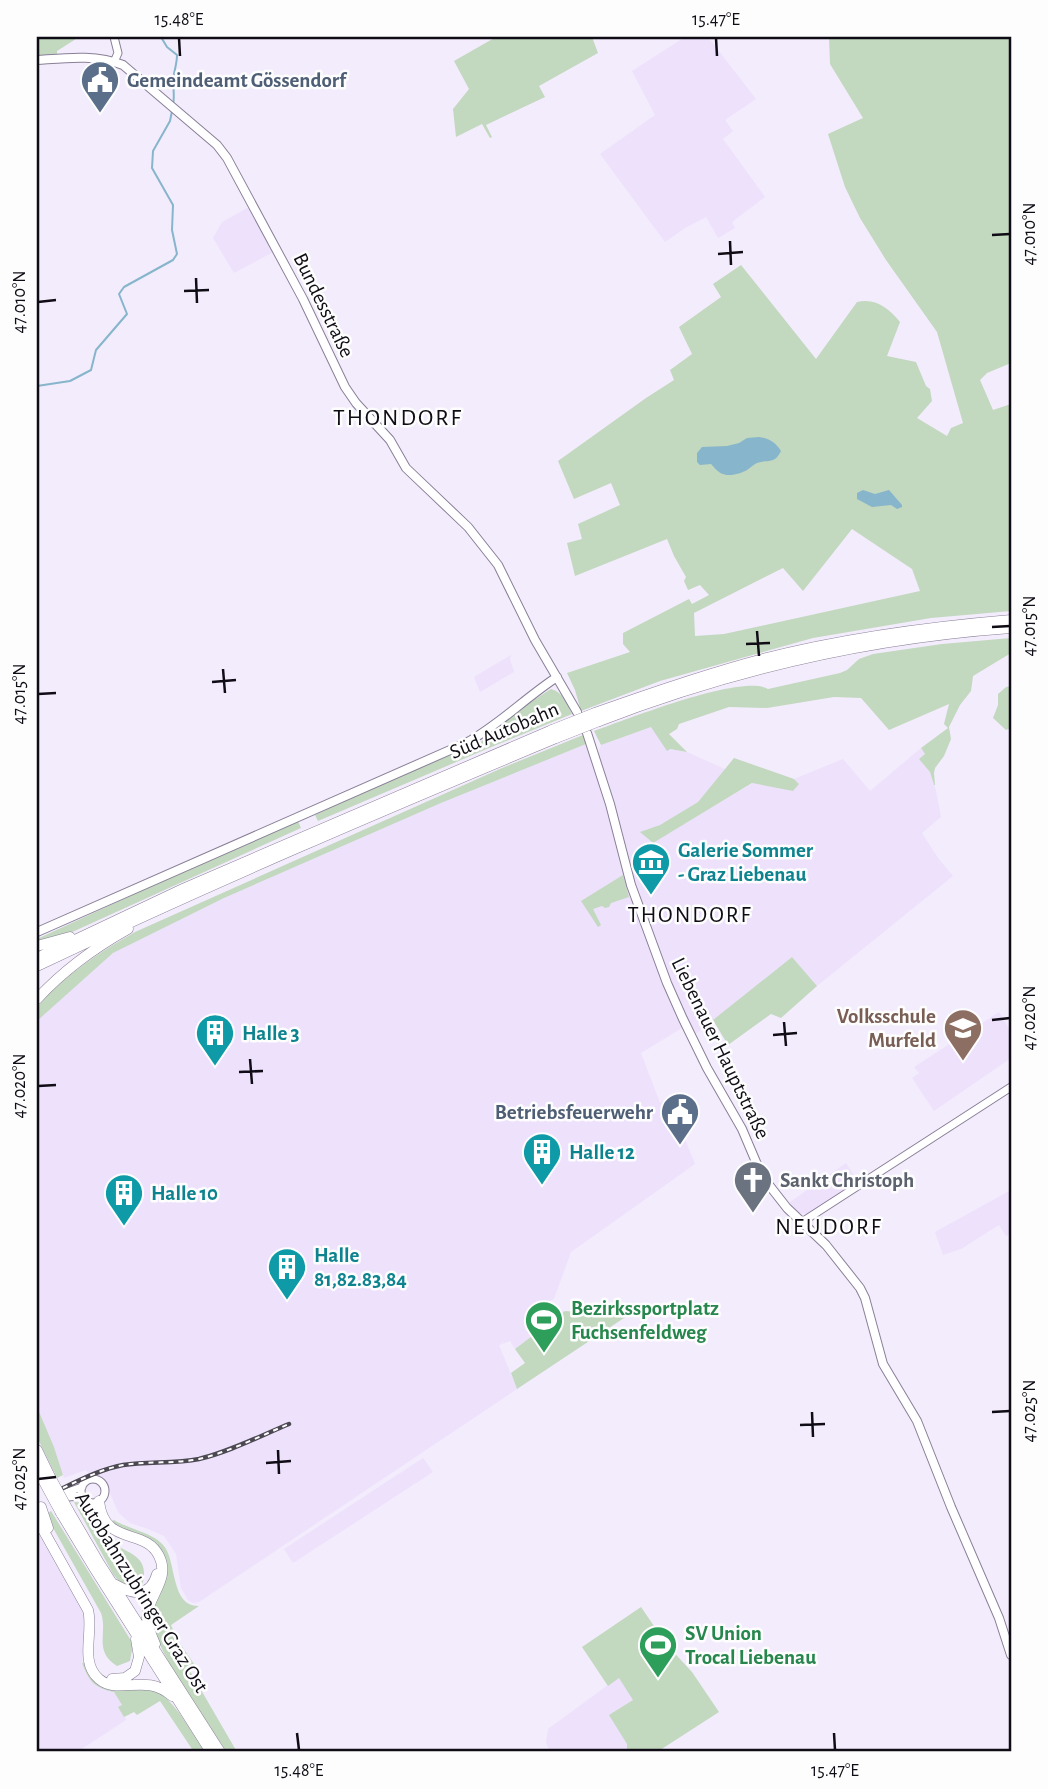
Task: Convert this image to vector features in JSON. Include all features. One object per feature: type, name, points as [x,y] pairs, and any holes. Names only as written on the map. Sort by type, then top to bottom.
[{"type":"highway","name":"Süd Autobahn","points":[[37,958],[270,851],[702,676],[804,649],[884,634],[1011,620]]},
{"type":"highway","name":"Süd Autobahn","points":[[597,717],[704,684],[804,658],[885,642],[1011,628]]},
{"type":"highway","name":"Süd Autobahn","points":[[37,966],[152,912],[554,734]]},
{"type":"highway","points":[[37,999],[54,981],[95,949],[152,912]]},
{"type":"highway","points":[[37,946],[94,930]]},
{"type":"highway","name":"Autobahnzubringer Graz Ost","points":[[37,1450],[46,1477],[64,1512],[134,1632],[211,1752]]},
{"type":"highway","name":"Autobahnzubringer Graz Ost","points":[[37,1467],[46,1477]]},
{"type":"highway","points":[[84,1498],[102,1528],[146,1550],[156,1564],[155,1581],[145,1590],[129,1592],[111,1582]]},
{"type":"highway","points":[[99,1501],[100,1512],[109,1526],[154,1548],[160,1557],[162,1580],[147,1618],[162,1661]]},
{"type":"highway","points":[[42,1506],[47,1527],[94,1608],[94,1657],[101,1673],[109,1678],[120,1679],[132,1675],[139,1657],[134,1632]]},
{"type":"highway","name":"Autobahnzubringer Graz Ost","points":[[64,1512],[220,1752]]},
{"type":"highway","points":[[37,1521],[88,1610],[91,1622],[89,1658],[92,1671],[105,1682],[119,1685],[145,1684],[163,1688],[178,1700]]},
{"type":"main road","name":"Bundesstraße","points":[[37,60],[97,58],[131,70],[217,145],[227,158],[303,299],[345,387],[390,440],[406,468],[468,527],[487,549],[506,579],[535,640],[557,677]]},
{"type":"main road","points":[[37,932],[466,743],[486,732],[557,677],[577,712]]},
{"type":"main road","name":"Liebenauer Hauptstraße","points":[[587,733],[610,804],[631,885],[671,993],[769,1185],[787,1208],[826,1245],[860,1288],[883,1363],[917,1421],[999,1618],[1011,1656]]},
{"type":"street","points":[[114,37],[118,53],[114,62]]},
{"type":"street","points":[[802,1222],[1011,1087]]},
{"type":"street","points":[[99,1480],[104,1491],[103,1496],[99,1501],[91,1502],[67,1495],[82,1487],[87,1481],[99,1480]]},
{"type":"street","points":[[82,1487],[84,1498]]},
{"type":"shaded area","points":[[685,37],[708,37],[756,99],[725,120],[733,131],[723,139],[765,197],[732,222],[735,228],[718,238],[706,217],[665,242],[600,154],[655,115],[632,71]]},
{"type":"shaded area","points":[[251,206],[275,251],[234,273],[213,238],[222,222]]},
{"type":"shaded area","points":[[511,655],[514,672],[480,692],[474,677]]},
{"type":"shaded area","points":[[651,727],[670,749],[687,752],[725,769],[698,802],[660,825],[641,832],[652,843],[753,783],[793,791],[799,784],[794,779],[843,759],[870,791],[921,748],[925,754],[919,759],[930,772],[941,817],[922,833],[953,876],[817,986],[792,957],[697,1033],[686,1032],[682,1028],[641,1053],[660,1103],[668,1097],[695,1164],[571,1252],[554,1299],[534,1308],[565,1311],[515,1349],[510,1341],[499,1345],[517,1389],[199,1602],[193,1603],[181,1588],[176,1554],[164,1536],[130,1523],[118,1512],[107,1486],[97,1476],[90,1476],[86,1470],[64,1478],[37,1407],[37,1021],[113,953],[224,898],[441,803],[586,744],[617,843],[623,839],[598,754],[601,745]]},
{"type":"shaded area","name":"Volksschule Murfeld","points":[[999,1012],[1011,1032],[1011,1058],[934,1111],[912,1078],[919,1073],[914,1067]]},
{"type":"shaded area","points":[[846,1163],[858,1181],[808,1214],[798,1213],[791,1208],[790,1202]]},
{"type":"shaded area","points":[[1011,1190],[1011,1234],[1006,1236],[999,1225],[961,1249],[943,1255],[935,1232]]},
{"type":"shaded area","points":[[423,1458],[433,1472],[293,1563],[284,1549]]},
{"type":"shaded area","points":[[37,1531],[84,1614],[86,1625],[82,1663],[86,1674],[94,1684],[114,1692],[122,1705],[119,1708],[126,1720],[77,1752],[37,1752]]},
{"type":"shaded area","points":[[619,1677],[633,1700],[610,1715],[627,1744],[635,1752],[550,1752],[546,1742],[548,1729]]},
{"type":"green space","points":[[37,37],[79,37],[57,51],[57,54],[37,56]]},
{"type":"green space","points":[[496,37],[592,37],[598,53],[539,86],[545,97],[486,125],[492,137],[490,138],[482,124],[456,137],[453,109],[469,89],[454,61]]},
{"type":"green space","points":[[829,37],[1011,37],[1011,363],[987,373],[980,380],[993,410],[1011,404],[1011,611],[931,618],[813,638],[660,681],[581,711],[567,673],[630,652],[623,644],[623,633],[689,599],[692,604],[709,595],[700,585],[688,590],[684,581],[686,577],[667,539],[575,576],[567,543],[582,539],[578,524],[620,505],[611,483],[574,499],[558,461],[674,380],[670,370],[692,354],[679,327],[721,297],[713,284],[741,265],[816,359],[857,302],[870,301],[881,305],[900,322],[887,356],[916,362],[926,386],[930,389],[932,401],[917,418],[947,436],[951,428],[963,423],[937,332],[886,260],[860,218],[845,187],[828,134],[863,118],[830,64]],"holes":[[[852,529],[912,569],[920,591],[724,634],[695,636],[694,613],[783,568],[803,591]]]},
{"type":"green space","points":[[1011,638],[1011,653],[973,676],[971,691],[949,727],[951,739],[935,768],[935,785],[930,772],[919,759],[925,754],[921,748],[948,728],[944,724],[949,704],[889,730],[861,698],[834,697],[767,708],[729,707],[679,724],[677,729],[669,734],[687,752],[670,749],[667,751],[651,727],[601,745],[594,731],[710,692],[735,687],[755,686],[768,689],[840,673],[859,659],[873,654]]},
{"type":"green space","points":[[1011,686],[1011,728],[1006,730],[993,718],[998,705],[998,694]]},
{"type":"green space","points":[[551,689],[562,696],[572,714],[318,821],[315,815],[482,741],[526,705]]},
{"type":"green space","points":[[583,735],[586,744],[441,803],[224,898],[113,953],[37,1021],[37,1007],[59,985],[95,957],[135,932],[502,768]]},
{"type":"green space","points":[[734,758],[794,779],[799,784],[793,791],[752,783],[653,843],[640,832],[660,825],[698,802]]},
{"type":"green space","points":[[298,821],[301,828],[37,948],[37,939]]},
{"type":"green space","points":[[623,875],[629,897],[611,903],[609,907],[593,909],[601,925],[598,927],[581,901]]},
{"type":"green space","points":[[792,957],[817,986],[781,1018],[771,1014],[728,1045],[713,1020]]},
{"type":"green space","points":[[565,1311],[627,1316],[517,1389],[511,1373],[525,1363],[515,1349]]},
{"type":"green space","points":[[37,1407],[63,1475],[57,1478],[37,1437]]},
{"type":"green space","points":[[74,1502],[89,1510],[111,1542],[140,1561],[144,1576],[138,1589],[122,1585],[113,1574]]},
{"type":"green space","points":[[51,1511],[133,1644],[130,1661],[117,1666],[105,1654],[101,1613],[48,1519],[48,1513]]},
{"type":"green space","points":[[114,1520],[150,1535],[162,1544],[169,1556],[179,1593],[190,1605],[199,1606],[171,1625],[194,1664],[190,1671],[237,1752],[227,1752],[171,1667],[155,1632],[154,1610],[166,1574],[162,1553],[120,1530],[111,1522]]},
{"type":"green space","name":"SV Union Trocal Liebenau","points":[[641,1607],[667,1645],[692,1672],[719,1712],[657,1752],[635,1752],[627,1749],[627,1744],[609,1715],[633,1700],[619,1678],[608,1686],[582,1647]]},
{"type":"green space","points":[[86,1662],[95,1678],[159,1692],[179,1712],[205,1752],[194,1752],[160,1701],[137,1715],[134,1712],[124,1717],[118,1707],[122,1705],[114,1692],[97,1686],[87,1675],[82,1663]]},
{"type":"water","points":[[759,437],[772,441],[779,448],[781,451],[776,458],[730,475],[722,474],[711,464],[700,465],[697,462],[697,453],[702,447],[727,446],[747,438]]},
{"type":"water","points":[[863,490],[875,494],[889,490],[902,507],[872,507],[857,499],[857,493]]},
{"type":"waterway","points":[[161,37],[167,47],[177,55],[173,105]]},
{"type":"waterway","points":[[37,386],[70,381],[91,370],[96,350],[127,314],[119,294],[124,287],[173,260],[177,254],[172,230],[173,205],[152,168],[153,151],[170,121],[172,111]]},
{"type":"railway","points":[[63,1488],[123,1465],[190,1461],[210,1456],[289,1424]]},
{"type":"place","name":"Gemeindeamt Gössendorf","points":[[100,114]]},
{"type":"place","name":"Galerie Sommer - Graz Liebenau","points":[[651,896]]},
{"type":"place","name":"Volksschule Murfeld","points":[[963,1062]]},
{"type":"place","name":"Halle 3","points":[[215,1067]]},
{"type":"place","name":"Betriebsfeuerwehr","points":[[680,1146]]},
{"type":"place","name":"Halle 12","points":[[542,1186]]},
{"type":"place","name":"Sankt Christoph","points":[[753,1214]]},
{"type":"place","name":"Halle 10","points":[[124,1227]]},
{"type":"place","name":"Halle 81,82.83,84","points":[[287,1301]]},
{"type":"place","name":"Bezirkssportplatz Fuchsenfeldweg","points":[[544,1354]]},
{"type":"place","name":"SV Union Trocal Liebenau","points":[[658,1679]]},
{"type":"district","name":"THONDORF","points":[[398,417]]},
{"type":"district","name":"THONDORF","points":[[690,914]]},
{"type":"district","name":"NEUDORF","points":[[829,1226]]}]
